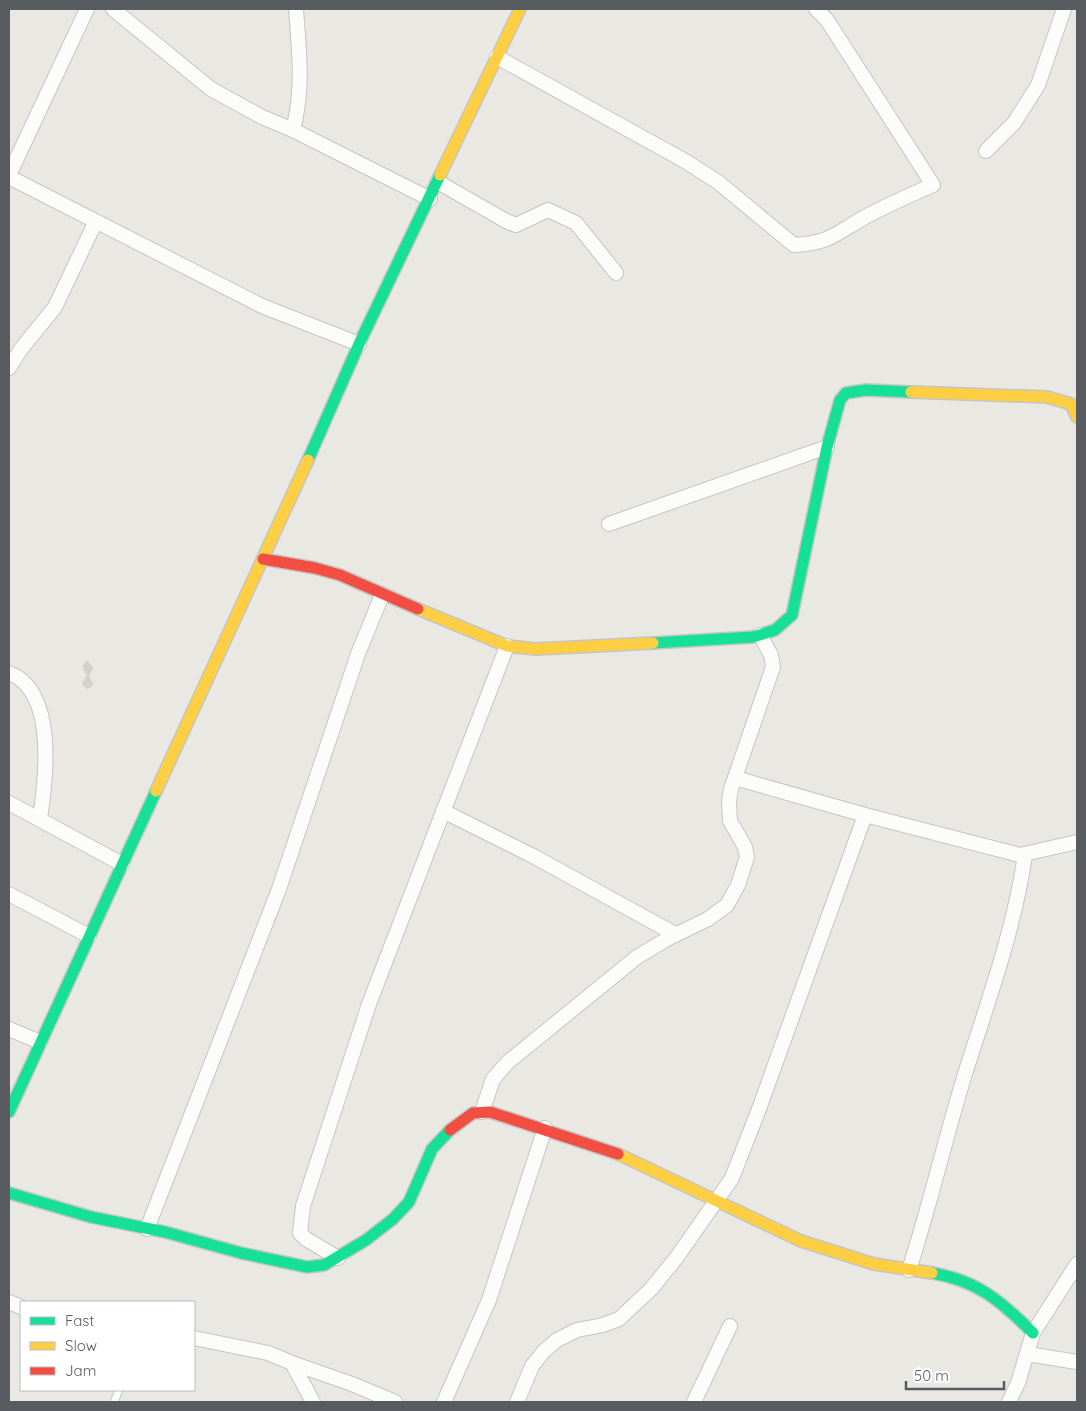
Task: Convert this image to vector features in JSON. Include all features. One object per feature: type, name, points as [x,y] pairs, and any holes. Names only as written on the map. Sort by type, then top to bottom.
[{"type":"street","points":[[87,9],[9,176],[95,223],[262,306],[359,344]]},
{"type":"street","points":[[113,9],[211,89],[262,117],[293,130],[430,199]]},
{"type":"street","points":[[293,130],[301,90],[296,9]]},
{"type":"street","points":[[9,1112],[301,476],[359,344],[520,9]]},
{"type":"street","points":[[497,57],[685,161],[718,182],[794,245],[817,244],[841,233],[864,217],[933,185],[827,20],[816,9]]},
{"type":"street","points":[[986,151],[1014,123],[1038,85],[1064,9]]},
{"type":"street","points":[[438,182],[506,221],[516,224],[548,210],[576,223],[616,273]]},
{"type":"street","points":[[9,368],[21,349],[55,307],[95,223]]},
{"type":"street","points":[[262,559],[306,566],[340,575],[507,646],[536,649],[760,635],[776,630],[792,615],[827,446],[840,400],[846,393],[854,390],[1047,397],[1071,404],[1077,417]]},
{"type":"street","points":[[609,524],[827,446]]},
{"type":"street","points":[[147,1228],[279,889],[358,654],[382,594]]},
{"type":"street","points":[[482,1112],[493,1079],[508,1062],[637,957],[675,934],[723,909],[729,902],[743,873],[747,853],[732,825],[729,812],[731,789],[773,667],[771,655],[760,635]]},
{"type":"street","points":[[338,1258],[300,1234],[303,1206],[369,1004],[507,646]]},
{"type":"street","points":[[9,672],[20,677],[28,684],[45,732],[47,765],[40,819]]},
{"type":"street","points":[[735,778],[865,815],[1025,855],[1077,842]]},
{"type":"street","points":[[9,803],[122,864]]},
{"type":"street","points":[[443,811],[541,860],[675,934]]},
{"type":"street","points":[[517,1402],[532,1366],[544,1351],[577,1330],[613,1322],[627,1312],[650,1289],[677,1257],[732,1178],[759,1109],[865,815]]},
{"type":"street","points":[[909,1270],[933,1194],[947,1134],[1010,932],[1025,855]]},
{"type":"street","points":[[9,894],[89,936]]},
{"type":"street","points":[[9,1029],[40,1042]]},
{"type":"street","points":[[9,1193],[91,1217],[147,1228],[240,1253],[307,1267],[324,1265],[338,1258],[393,1219],[409,1202],[432,1149],[442,1137],[462,1120],[482,1112],[516,1118],[608,1150],[801,1241],[874,1264],[944,1275],[986,1291],[1008,1308],[1033,1333]]},
{"type":"street","points":[[444,1402],[489,1300],[545,1128]]},
{"type":"street","points":[[1009,1402],[1018,1383],[1033,1333],[1077,1264]]},
{"type":"street","points":[[694,1402],[730,1326]]},
{"type":"street","points":[[195,1338],[268,1353],[395,1402]]},
{"type":"street","points":[[1027,1354],[1077,1362]]},
{"type":"street","points":[[292,1363],[313,1402]]},
{"type":"building","points":[[87,661],[93,668],[89,675],[93,685],[87,689],[82,684],[87,675],[82,666]]},
{"type":"traffic: fast","points":[[308,460],[359,344],[440,175]]},
{"type":"traffic: fast","points":[[653,643],[753,637],[775,630],[792,615],[827,447],[840,400],[846,393],[866,390],[911,392]]},
{"type":"traffic: fast","points":[[9,1112],[156,791]]},
{"type":"traffic: fast","points":[[9,1193],[91,1217],[165,1232],[241,1253],[307,1267],[324,1265],[366,1240],[393,1219],[409,1202],[432,1149],[450,1130]]},
{"type":"traffic: fast","points":[[932,1273],[962,1281],[988,1294],[1033,1333]]},
{"type":"traffic: slow","points":[[440,175],[520,9]]},
{"type":"traffic: slow","points":[[911,392],[1047,397],[1071,404],[1077,417]]},
{"type":"traffic: slow","points":[[156,791],[308,460]]},
{"type":"traffic: slow","points":[[418,609],[507,646],[536,649],[653,643]]},
{"type":"traffic: slow","points":[[618,1154],[801,1241],[874,1264],[932,1273]]},
{"type":"traffic: jam","points":[[263,559],[315,568],[340,575],[418,609]]},
{"type":"traffic: jam","points":[[450,1130],[473,1113],[490,1112],[618,1154]]}]
